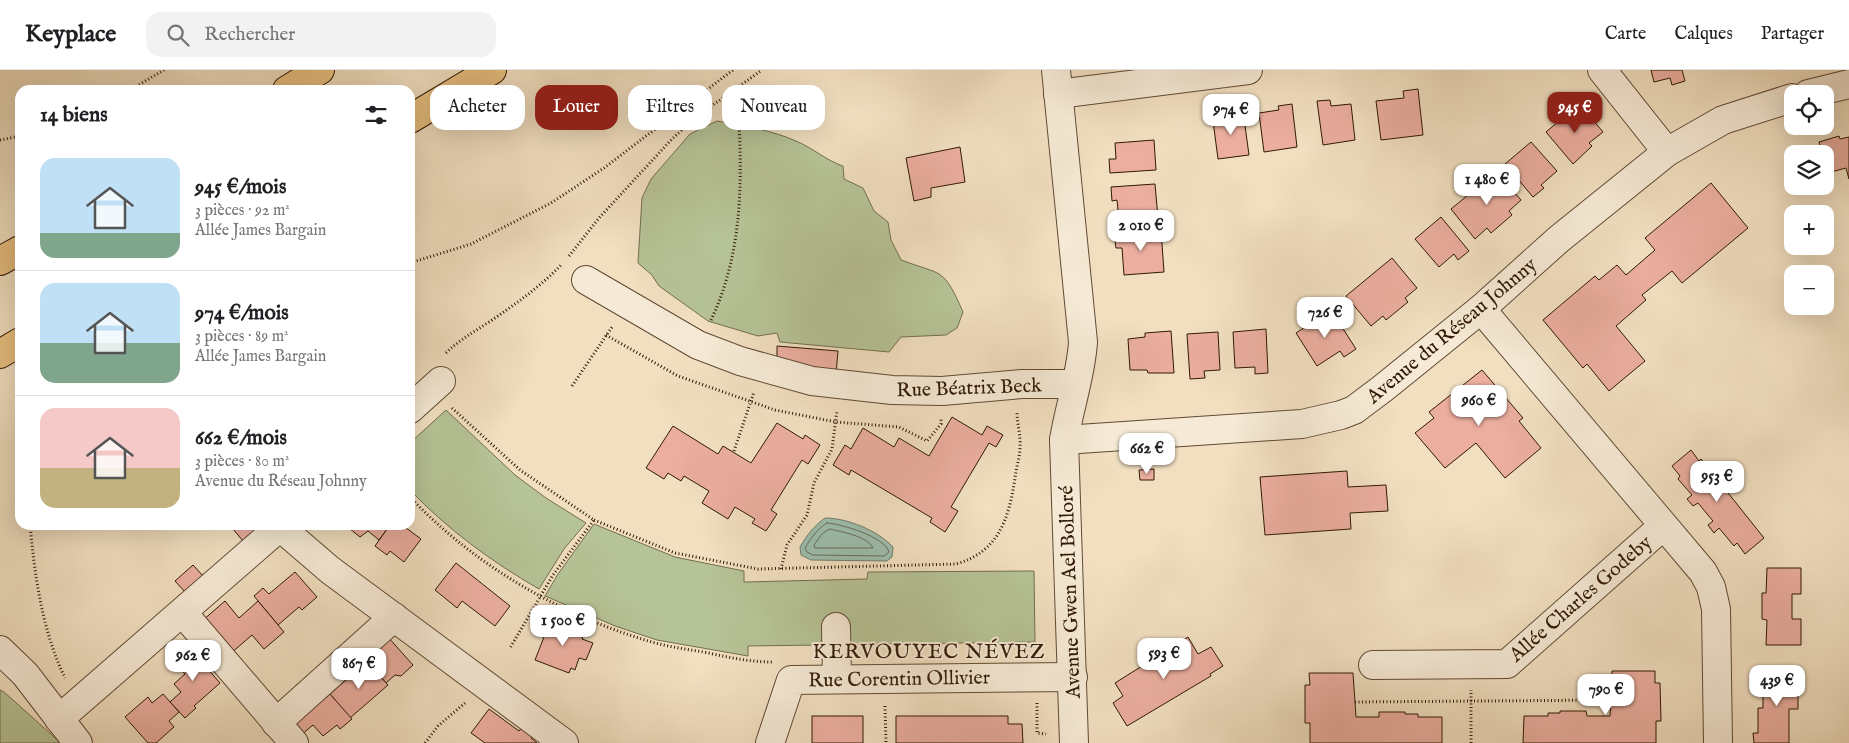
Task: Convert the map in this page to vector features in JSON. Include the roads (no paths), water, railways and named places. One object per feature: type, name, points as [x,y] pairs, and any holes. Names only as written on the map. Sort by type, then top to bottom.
[{"type":"highway","points":[[295,85],[320,70]]},
{"type":"highway","points":[[415,116],[492,70]]},
{"type":"highway","points":[[0,261],[15,253]]},
{"type":"highway","points":[[0,354],[15,345]]},
{"type":"street","points":[[1057,82],[1248,70]]},
{"type":"street","points":[[1602,70],[1667,152]]},
{"type":"street","name":"Avenue Gwen Ael Bolloré","points":[[1057,82],[1083,342],[1082,360],[1075,384],[1064,440],[1074,743]]},
{"type":"street","points":[[1834,88],[1849,84]]},
{"type":"street","name":"Avenue du Réseau Johnny","points":[[1064,440],[1302,424],[1341,416],[1354,410],[1481,309],[1559,239],[1667,152],[1723,120],[1784,101]]},
{"type":"street","name":"Rue Béatrix Beck","points":[[586,280],[698,345],[762,368],[798,378],[840,386],[942,391],[1022,384],[1075,384]]},
{"type":"street","points":[[1481,309],[1703,572],[1714,598],[1717,637],[1718,743]]},
{"type":"street","points":[[415,404],[436,385]]},
{"type":"street","name":"Allée Charles Godeby","points":[[1373,665],[1507,664],[1663,526]]},
{"type":"street","points":[[68,711],[276,530]]},
{"type":"street","points":[[285,530],[330,570],[564,743]]},
{"type":"street","points":[[183,613],[294,743]]},
{"type":"street","points":[[276,723],[394,617]]},
{"type":"street","points":[[836,627],[837,679]]},
{"type":"street","points":[[0,650],[68,711],[78,743]]},
{"type":"street","name":"Rue Corentin Ollivier","points":[[770,743],[791,680],[1073,677]]},
{"type":"water","points":[[825,518],[843,520],[871,531],[893,547],[892,557],[887,561],[811,560],[801,555],[800,547],[814,528]]},
{"type":"district","name":"KERVOUYEC NÉVEZ","points":[[929,651]]}]
